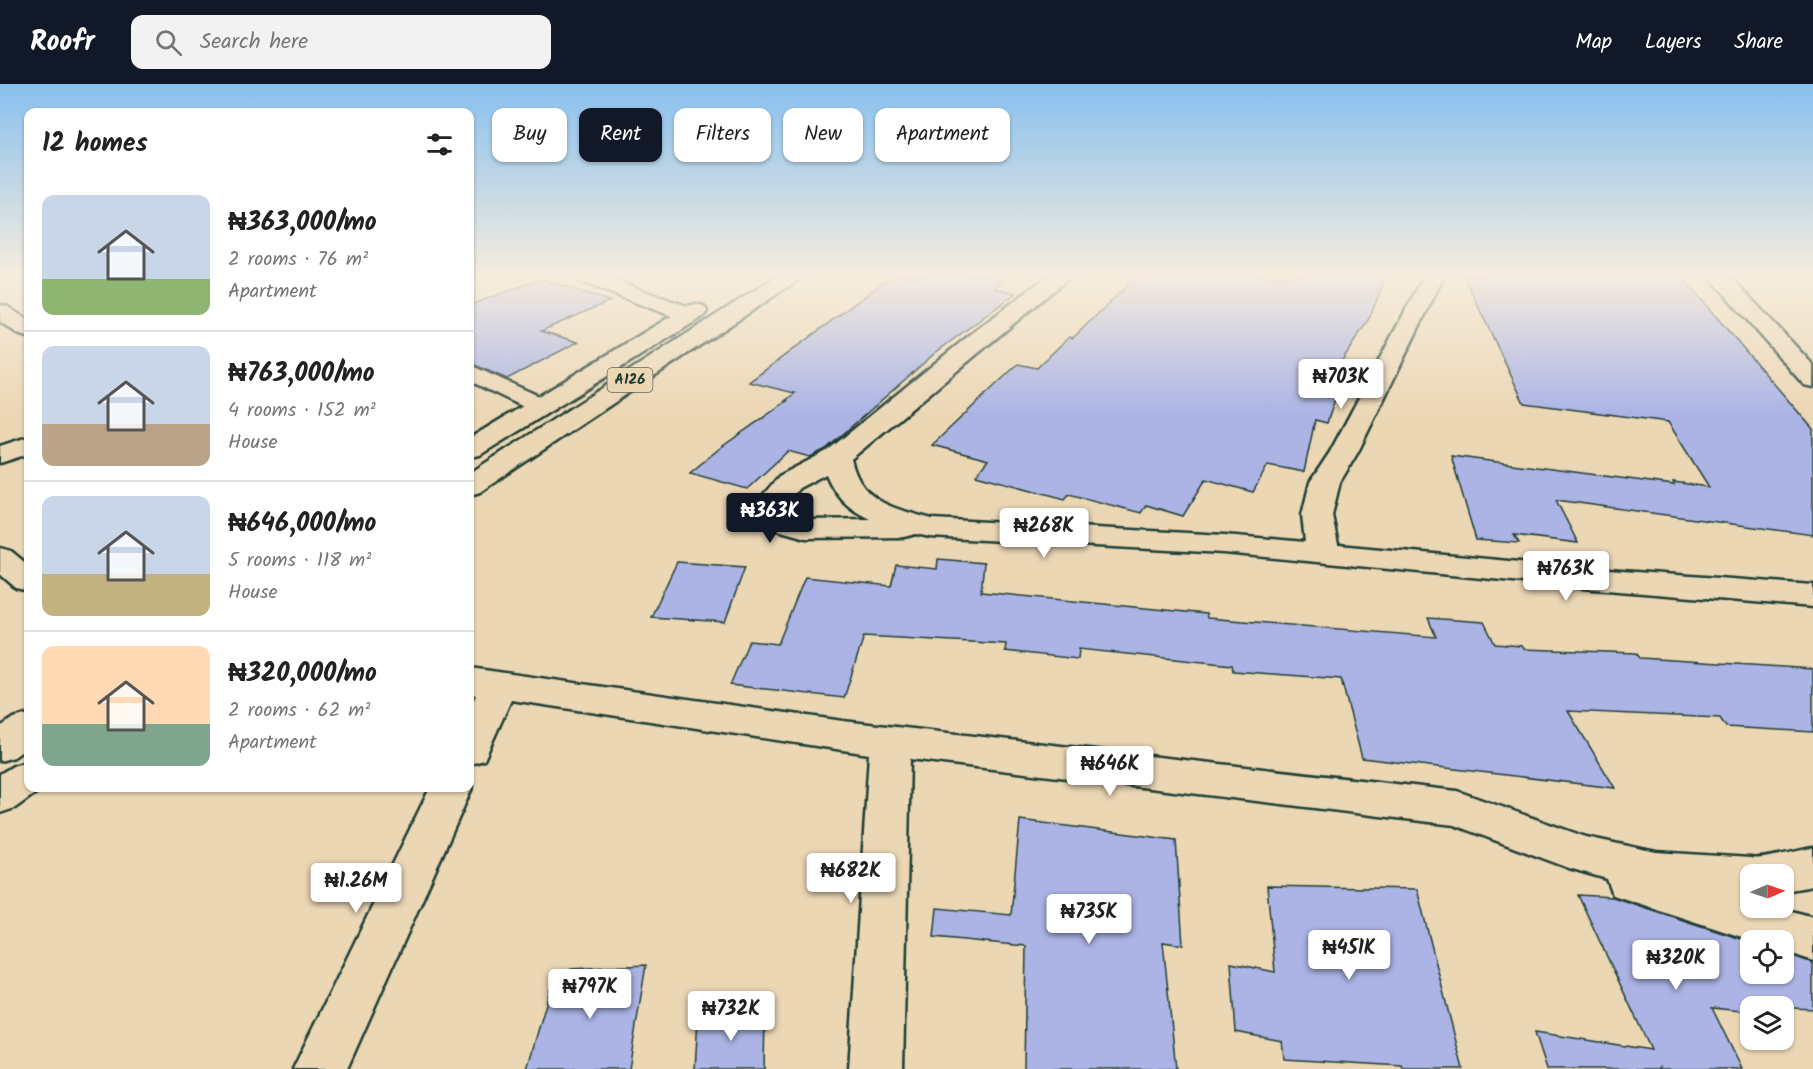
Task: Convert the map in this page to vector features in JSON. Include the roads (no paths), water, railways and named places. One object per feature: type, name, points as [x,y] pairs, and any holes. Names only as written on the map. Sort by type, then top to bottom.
[{"type":"main road","name":"A126","points":[[474,447],[679,322]]},
{"type":"main road","name":"A126","points":[[474,483],[721,322]]},
{"type":"main road","points":[[1001,322],[837,457],[789,482],[769,506],[774,520],[806,529],[930,528],[1224,544],[1594,579],[1813,596]]},
{"type":"main road","points":[[1323,554],[1317,515],[1325,482],[1344,452],[1410,322]]},
{"type":"main road","points":[[1761,322],[1813,380]]},
{"type":"main road","points":[[474,374],[541,406]]},
{"type":"main road","points":[[0,455],[24,446]]},
{"type":"main road","points":[[837,457],[838,469],[845,485],[859,503],[930,528]]},
{"type":"main road","points":[[0,558],[24,578]]},
{"type":"main road","points":[[474,730],[484,684],[890,741],[1456,808],[1586,855],[1656,870],[1740,876]]},
{"type":"main road","points":[[0,746],[24,731]]},
{"type":"main road","points":[[876,1069],[890,741]]},
{"type":"main road","points":[[0,796],[24,780]]},
{"type":"main road","points":[[320,1069],[450,792]]},
{"type":"main road","points":[[1456,808],[1551,857],[1813,939]]},
{"type":"main road","points":[[1794,870],[1813,867]]}]
